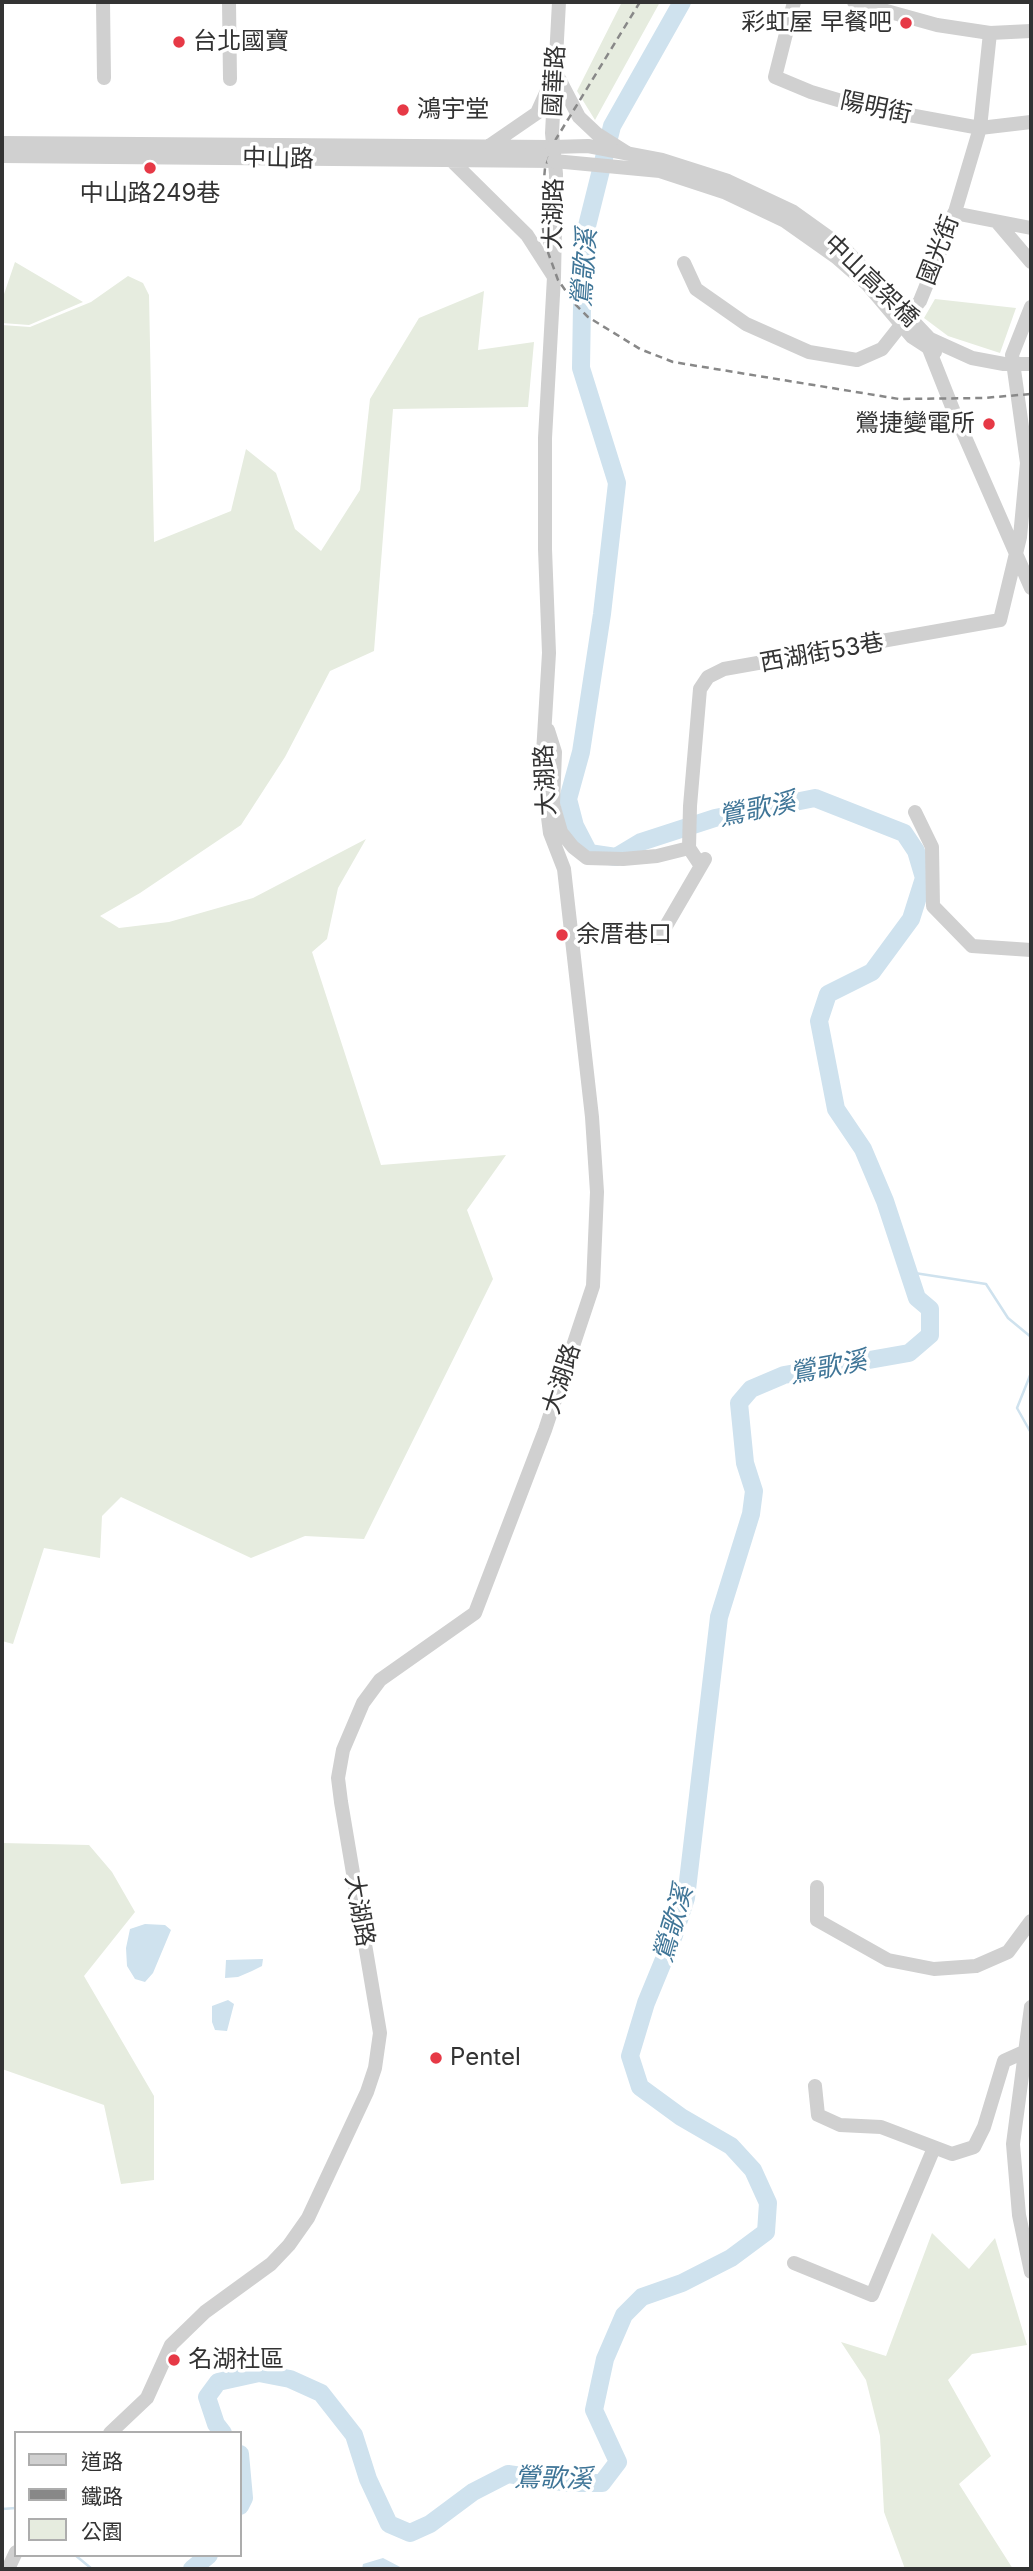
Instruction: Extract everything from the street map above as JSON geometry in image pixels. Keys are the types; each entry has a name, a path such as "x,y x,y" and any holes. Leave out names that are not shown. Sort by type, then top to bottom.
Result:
{"street":[{"path":"103,2 104,78"},
{"path":"229,2 230,79"},
{"name":"國華路","path":"553,154 559,2"},
{"name":"陽明街","path":"794,2 775,77 811,92 855,105 980,128 1031,122"},
{"path":"853,2 905,9 990,33 1031,31"},
{"name":"國光街","path":"684,263 696,289 746,324 809,352 857,360 882,349 920,301 954,213 980,128 990,33"},
{"path":"556,72 579,117 597,134 630,155"},
{"path":"488,146 537,113 556,72"},
{"name":"中山路","path":"2,143 488,146 553,154"},
{"path":"443,146 449,160 527,235 554,277"},
{"name":"中山高架橋","path":"553,154 588,146 662,160 728,181 792,211 845,249 929,344 1031,588"},
{"name":"中山路","path":"2,156 449,160 553,154"},
{"name":"中山高架橋","path":"553,154 660,170 724,191 785,221 836,257 867,285 912,337 972,358 1004,364 1031,363"},
{"name":"大湖路","path":"112,2431 148,2398 171,2345 205,2312 271,2264 289,2245 308,2218 367,2092 375,2068 380,2033 341,1802 338,1779 343,1750 363,1703 380,1680 475,1613 545,1430 593,1286 597,1192 593,1117 564,869 550,833 543,802 550,653 545,438 554,277 553,154"},
{"path":"954,213 1031,229"},
{"path":"997,222 1031,262"},
{"path":"1016,554 1027,463 1013,355 1031,307"},
{"name":"中山高架橋","path":"929,344 970,366 1031,373"},
{"name":"西湖街53巷","path":"689,847 700,690 708,677 724,669 1000,620 1016,554"},
{"path":"545,719 555,752 553,804 561,832 573,847 587,858 622,859 657,856 689,847 703,862 659,938"},
{"path":"915,812 932,847 933,906 972,946 1031,950"},
{"path":"817,1887 817,1920 888,1960 934,1969 976,1966 1008,1952 1031,1921"},
{"path":"1031,2007 1013,2144 1018,2215 1031,2272"},
{"path":"815,2086 818,2115 840,2125 881,2127 952,2154 974,2147 984,2127 1004,2061 1024,2052"},
{"path":"794,2263 872,2295 934,2148"}],"green space":[{"path":"622,2 660,2 595,120 577,91"},
{"path":"15,262 83,302 29,325 2,323 2,300"},
{"path":"128,276 143,283 149,295 154,542 231,511 246,449 276,473 295,529 321,551 360,490 370,399 419,318 484,291 478,350 534,342 528,407 393,409 374,651 330,671 285,757 241,825 140,893 100,916 119,928 169,922 253,898 366,839 338,888 327,939 312,952 381,1165 506,1155 467,1210 493,1279 364,1539 305,1536 251,1558 121,1497 102,1516 100,1558 44,1548 13,1644 2,1641 2,325 30,327 91,302"},
{"path":"935,299 1016,308 1000,353 948,336 924,318"},
{"path":"2,1843 89,1845 112,1872 135,1912 84,1976 154,2096 154,2180 121,2184 104,2105 2,2069"},
{"path":"932,2233 969,2269 995,2238 1027,2345 972,2354 948,2380 991,2456 959,2484 1013,2569 905,2569 884,2512 880,2436 866,2380 841,2342 886,2356"}],"water":[{"path":"145,1924 165,1925 171,1930 153,1973 145,1982 135,1979 127,1966 126,1948 130,1929"},
{"path":"263,1959 262,1966 252,1971 238,1977 225,1978 226,1960"},
{"path":"228,2000 234,2004 227,2031 215,2030 212,2006"},
{"path":"383,2558 404,2569 362,2569 363,2564"}],"waterway":[{"name":"鶯歌溪","path":"221,2431 216,2424 207,2397 218,2382 259,2373 290,2379 321,2393 354,2435 368,2479 389,2524 410,2533 430,2524 473,2492 508,2474 569,2483 602,2483 618,2462 594,2410 605,2359 624,2315 642,2297 682,2283 731,2258 766,2232 768,2203 753,2170 731,2146 681,2117 640,2087 630,2056 646,2003 686,1898 719,1617 751,1514 754,1491 745,1463 739,1403 751,1389 784,1375 909,1353 930,1335 930,1309 917,1298 885,1201 863,1149 836,1109 819,1021 828,994 872,972 911,919 924,878 916,851 904,833 815,798 715,818 641,842 616,857 589,853 575,826 568,799 581,752 602,614 617,483 581,368 583,242 612,126 682,2"},
{"path":"908,1272 986,1284 1008,1318 1031,1337"},
{"path":"1031,1373 1017,1408 1031,1433"},
{"name":"鶯歌溪","path":"242,2476 242,2502"},
{"path":"2,2509 14,2508"},
{"path":"77,2557 92,2569"},
{"name":"鶯歌溪","path":"192,2569 207,2557"}],"railway":[{"path":"640,2 556,139 545,168 541,213 545,244 558,280 575,304 588,317 640,349 673,362 899,399 983,398 1031,394"}],"place":[{"name":"彩虹屋 早餐吧","path":"906,23"},
{"name":"台北國寶","path":"179,42"},
{"name":"鴻宇堂","path":"403,110"},
{"name":"中山路249巷","path":"150,168"},
{"name":"鶯捷變電所","path":"989,424"},
{"name":"余厝巷口","path":"562,935"},
{"name":"Pentel","path":"436,2058"},
{"name":"名湖社區","path":"174,2360"}]}
